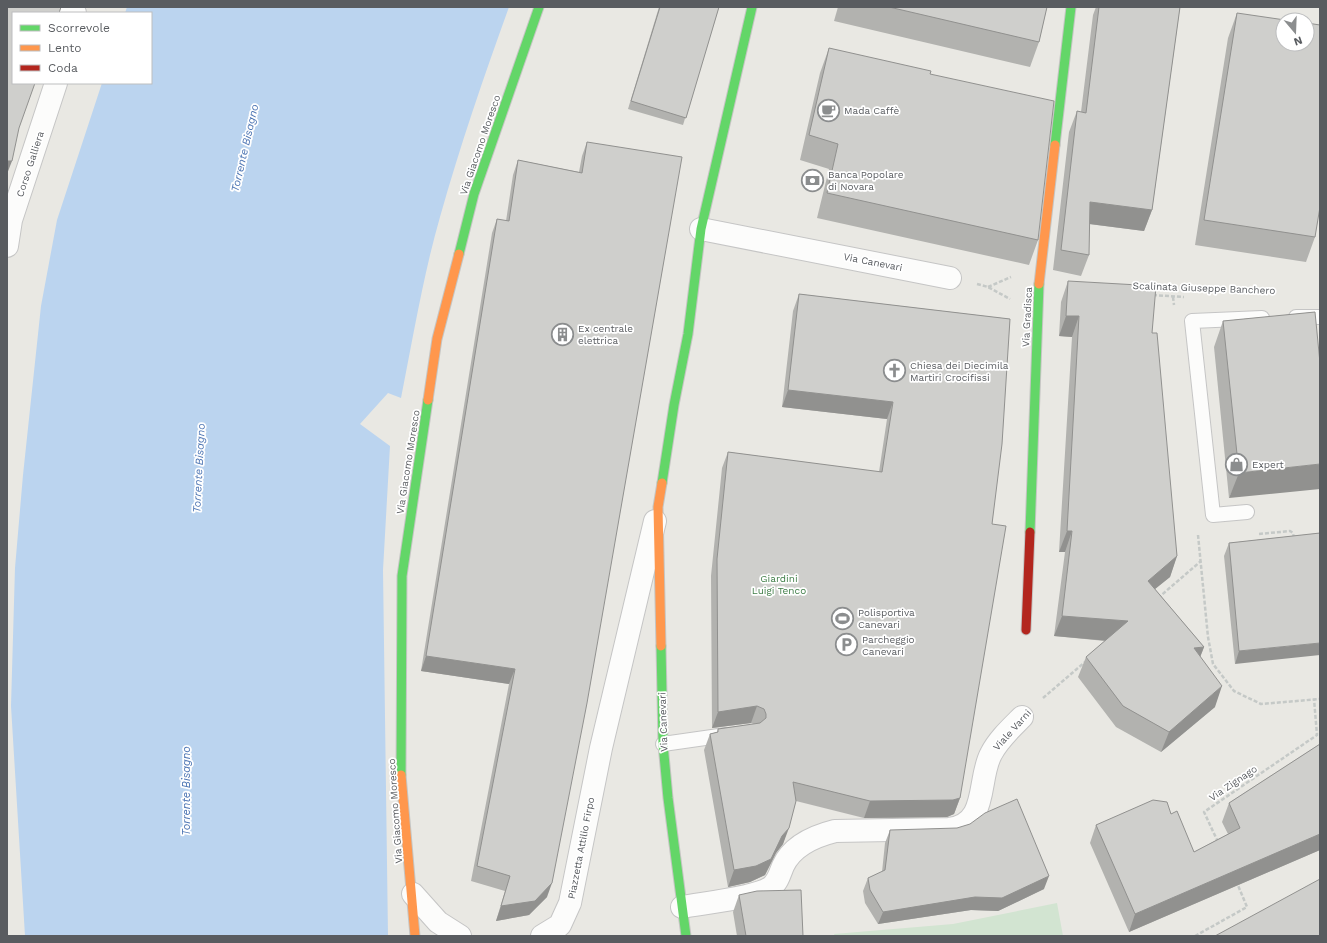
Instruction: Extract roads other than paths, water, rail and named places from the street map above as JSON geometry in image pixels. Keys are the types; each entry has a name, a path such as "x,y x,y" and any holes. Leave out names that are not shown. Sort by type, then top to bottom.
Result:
{"main road":[{"name":"Via Giacomo Moresco","path":"415,936 413,894 401,781 403,568 437,339 474,194 539,7"},
{"name":"Via Canevari","path":"686,936 668,798 663,744 658,507 674,405 688,334 701,229 752,7"},
{"name":"Via Gradisca","path":"1026,630 1039,287 1071,7"}],"street":[{"path":"56,7 72,12"},
{"name":"Corso Galliera","path":"7,246 9,220 56,84"},
{"name":"Via Canevari","path":"701,229 950,278"},
{"name":"Via Canevari","path":"601,748 658,507"},
{"name":"Viale Varni","path":"682,907 728,899 765,890 776,882 790,854 806,842 824,834 835,831 949,829 963,825 978,809 986,766 990,755 998,743 1022,716"},
{"name":"Piazzetta Attilio Firpo","path":"555,932 570,903 601,748"},
{"path":"413,894 438,922 460,936"}],"lane":[{"path":"1247,512 1213,515 1192,321 1320,317"},
{"path":"663,744 737,733"}],"water":[{"name":"Torrente Bisagno","path":"127,7 509,7 490,59 440,217 423,284 401,398 388,393 360,424 390,446 383,570 388,936 25,936 11,706 15,568 23,475 41,306 57,220 102,84 152,84 152,12 125,12"}],"place":[{"name":"Mada Caffè","path":"829,110"},
{"name":"Banca Popolare di Novara","path":"812,180"},
{"name":"Ex centrale elettrica","path":"562,334"},
{"name":"Chiesa dei Diecimila Martiri Crocifissi","path":"894,371"},
{"name":"Expert","path":"1237,464"},
{"name":"Polisportiva Canevari","path":"843,618"},
{"name":"Parcheggio Canevari","path":"847,645"}],"park label":[{"name":"Giardini Luigi Tenco","path":"779,584"}]}
